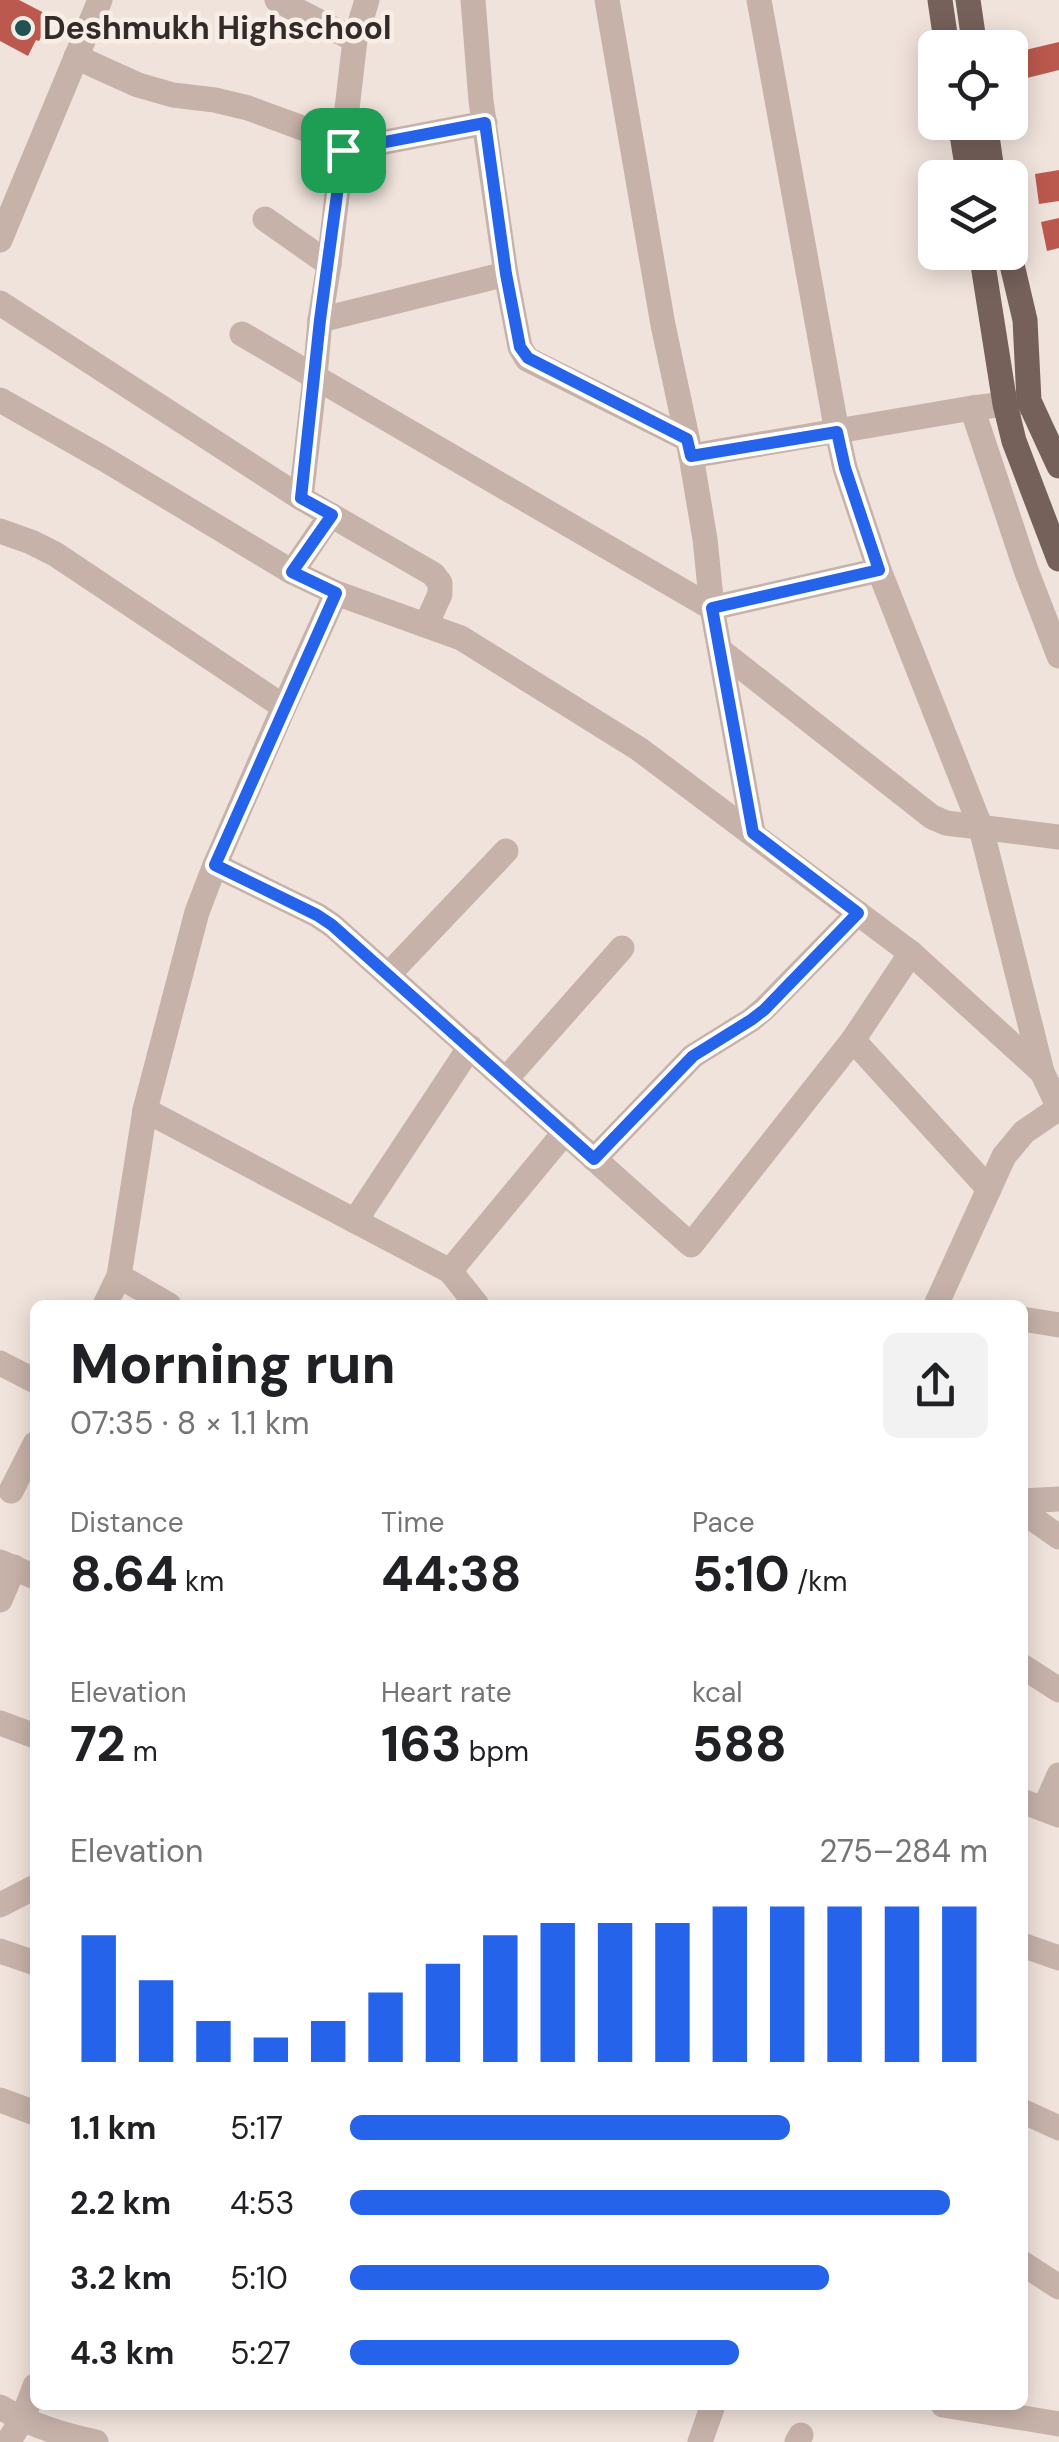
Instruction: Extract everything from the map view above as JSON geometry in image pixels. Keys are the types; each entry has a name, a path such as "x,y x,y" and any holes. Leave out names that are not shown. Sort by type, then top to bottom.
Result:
{"main road":[{"path":"940,0 945,30"},
{"path":"968,0 973,30"},
{"path":"985,270 1017,403 1059,466"},
{"path":"1013,270 1024,320 1014,440 1059,560"}],"street":[{"path":"277,0 355,40"},
{"path":"301,498 355,40 367,0"},
{"path":"473,0 481,101 506,274 520,347 528,358 689,447 837,432 1017,403"},
{"path":"607,0 663,325 689,447 712,608 753,833"},
{"path":"759,0 845,468 879,570 981,828 1042,1072 1059,1108 1024,1132 1004,1156 938,1300"},
{"path":"0,240 76,57 92,3"},
{"path":"76,57 138,85 248,108 306,129 343,150 485,123"},
{"path":"265,218 329,264"},
{"path":"320,320 506,274"},
{"path":"0,303 301,498 433,574 440,583 440,594 426,625"},
{"path":"242,334 712,608 879,570"},
{"path":"0,400 292,572 336,593 461,638 640,749 911,953 1042,1072"},
{"path":"972,408 1059,656"},
{"path":"292,572 332,515"},
{"path":"0,532 55,554 284,707"},
{"path":"108,1300 120,1276 144,1110 198,912 215,865 336,593"},
{"path":"720,650 932,817 946,823 1059,837"},
{"path":"389,974 506,851"},
{"path":"215,865 317,915 389,974 690,1245 854,1040 911,953"},
{"path":"594,1159 693,1056 764,1010 858,913"},
{"path":"506,1079 622,948"},
{"path":"854,1040 989,1188"},
{"path":"355,1220 470,1046"},
{"path":"144,1110 450,1271 473,1300"},
{"path":"450,1271 565,1132"},
{"path":"120,1276 161,1300"},
{"path":"1028,1320 1059,1325"},
{"path":"0,1363 30,1378"},
{"path":"30,1451 5,1488 30,1499"},
{"path":"1028,1500 1059,1499"},
{"path":"1028,1515 1059,1537"},
{"path":"0,1600 16,1569"},
{"path":"1028,1670 1059,1690"},
{"path":"0,1724 30,1734"},
{"path":"1042,1808 1059,1775"},
{"path":"0,1906 30,1890"},
{"path":"1028,1947 1059,1958"},
{"path":"0,1951 30,1960"},
{"path":"0,2100 30,2111"},
{"path":"1028,2114 1059,2128"},
{"path":"1028,2267 1059,2287"},
{"path":"30,2393 10,2423 96,2442"},
{"path":"1028,2409 1051,2423"},
{"path":"700,2442 711,2410"},
{"path":"973,2410 1051,2423"}],"building":[{"name":"Deshmukh Highschool","path":"0,0 19,0 52,17 28,56 0,41"},
{"path":"1059,42 1059,70 1028,78 1028,49"},
{"path":"1059,170 1059,201 1039,204 1035,174"},
{"path":"1059,218 1059,248 1047,251 1041,222"}],"place":[{"name":"Deshmukh Highschool","path":"23,28"}],"route":[{"path":"485,123 506,274 520,347 528,358 687,439 691,456 837,432 879,570 712,608 753,833 858,913 764,1010 693,1056 594,1159 332,925 215,865 336,593 292,572 332,515 301,498 343,150 485,123"}]}
